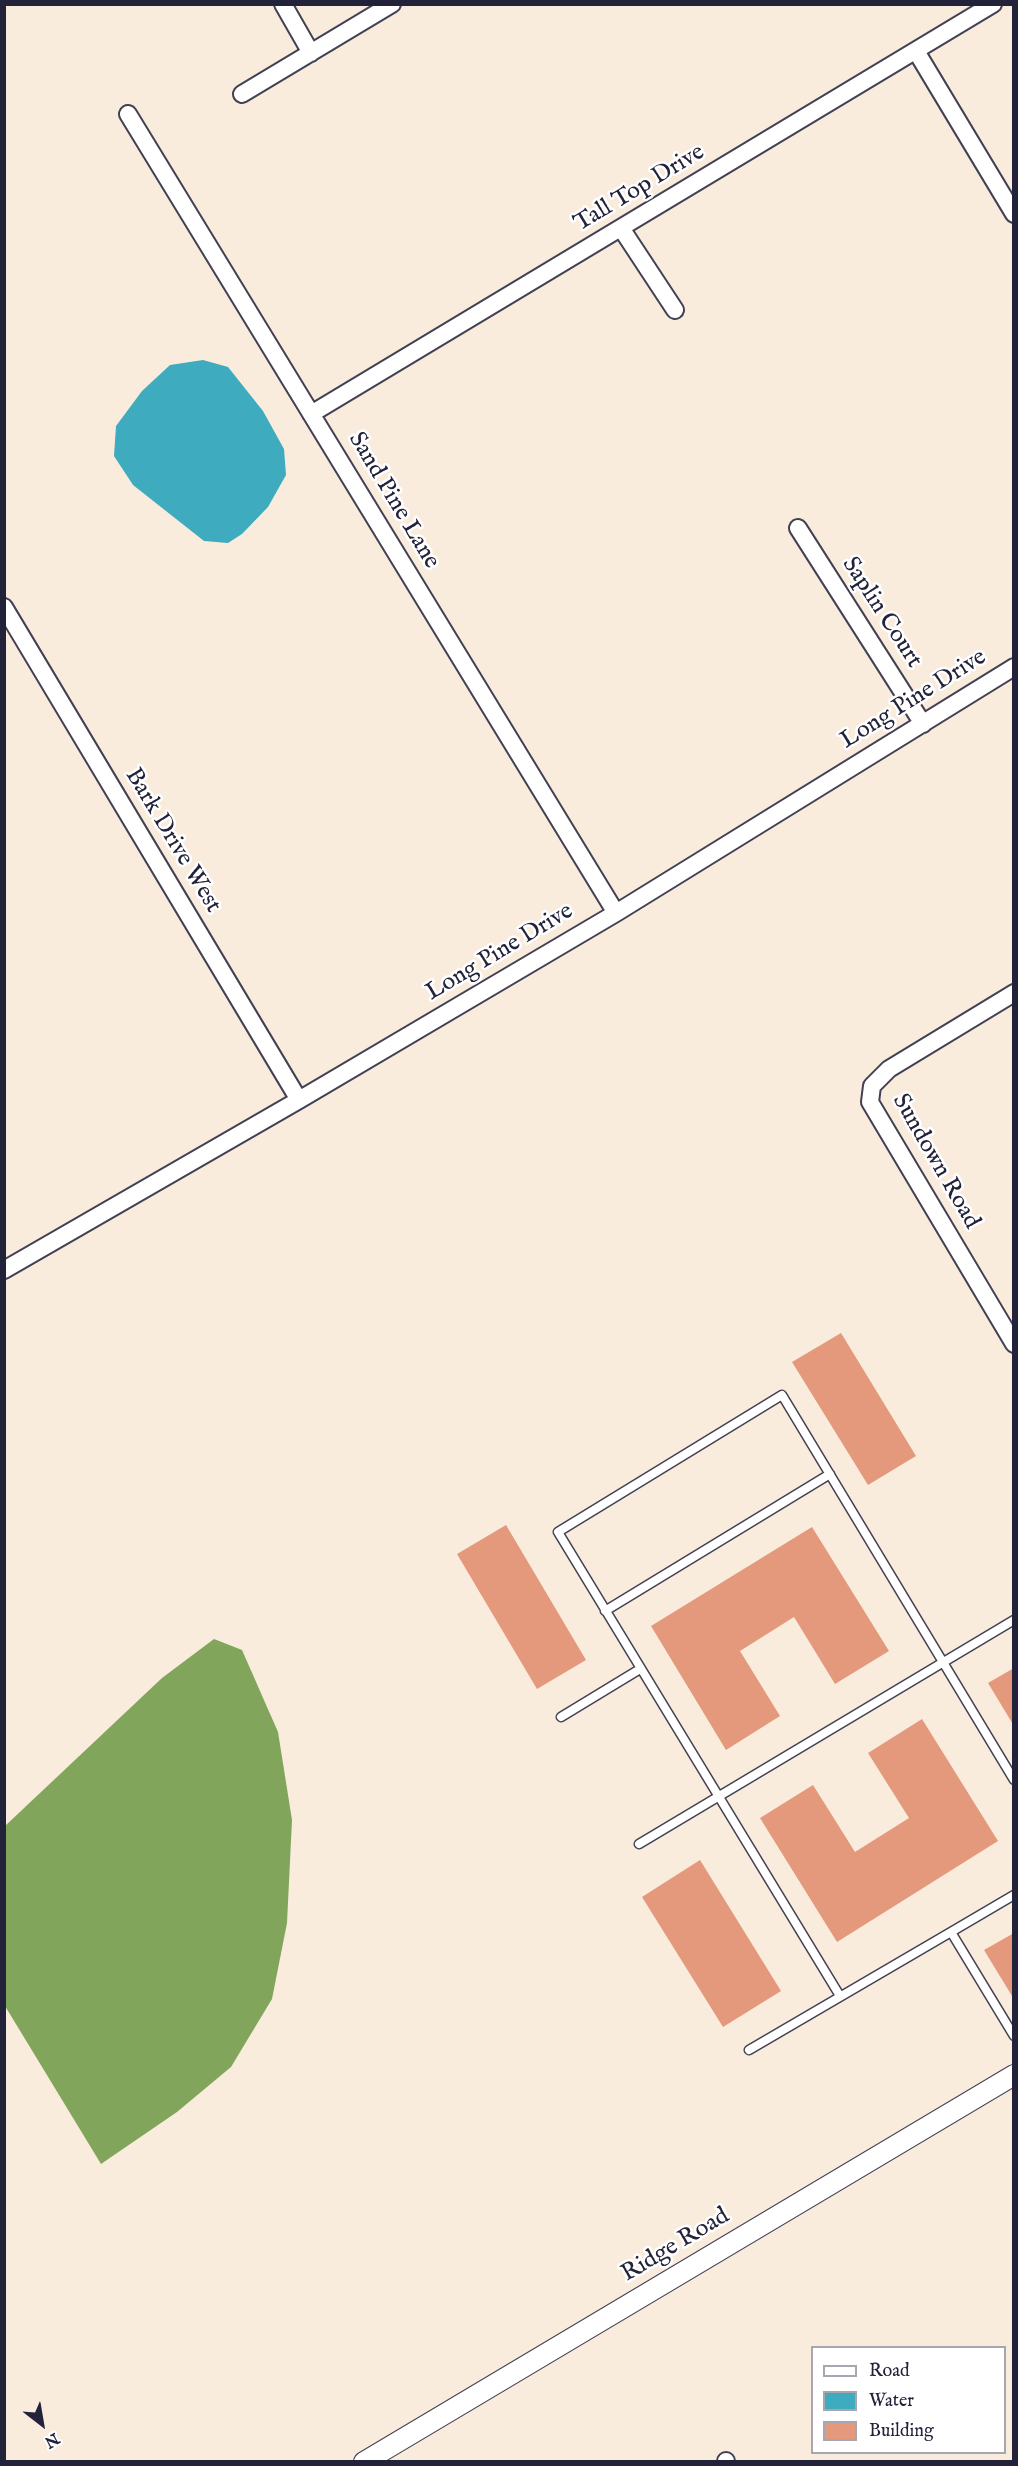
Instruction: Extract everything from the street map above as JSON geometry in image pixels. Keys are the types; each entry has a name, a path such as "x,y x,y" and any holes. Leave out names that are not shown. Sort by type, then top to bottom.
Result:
{"street":[{"path":"283,4 311,53"},
{"path":"242,94 392,4"},
{"name":"Tall Top Drive","path":"311,414 993,4"},
{"path":"916,51 1014,214"},
{"name":"Sand Pine Lane","path":"128,114 616,913"},
{"path":"621,228 675,310"},
{"name":"Saplin Court","path":"798,528 923,723"},
{"name":"Bark Drive West","path":"4,606 299,1100"},
{"name":"Long Pine Drive","path":"4,1270 616,913 1014,667"},
{"name":"Sundown Road","path":"1014,993 889,1069 872,1086 870,1102 1014,1344"},
{"name":"Ridge Road","path":"364,2462 1014,2075"}],"lane":[{"path":"840,1996 718,1799 558,1532 782,1395 1014,1779"},
{"path":"605,1611 830,1474"},
{"path":"639,1844 718,1799 1014,1620"},
{"path":"561,1717 640,1669"},
{"path":"749,2050 1014,1895"},
{"path":"951,1932 1014,2036"}],"green space":[{"path":"214,1639 242,1650 278,1732 292,1820 287,1923 272,1999 231,2067 177,2112 101,2164 5,2006 5,1826 162,1678"}],"water":[{"path":"203,360 228,367 263,411 284,449 286,475 268,507 242,534 228,543 204,541 133,485 114,456 116,426 142,391 170,365"}],"building":[{"path":"841,1333 916,1456 868,1485 792,1362"},
{"path":"506,1525 586,1660 537,1689 457,1554"},
{"path":"812,1527 889,1651 835,1684 794,1617 740,1651 780,1716 726,1750 651,1626"},
{"path":"1014,1668 1014,1726 988,1683"},
{"path":"922,1719 998,1841 837,1942 760,1818 813,1785 855,1852 909,1818 868,1753"},
{"path":"700,1860 781,1991 723,2027 642,1897"},
{"path":"1014,1933 1014,1995 1012,1996 984,1950"}]}
